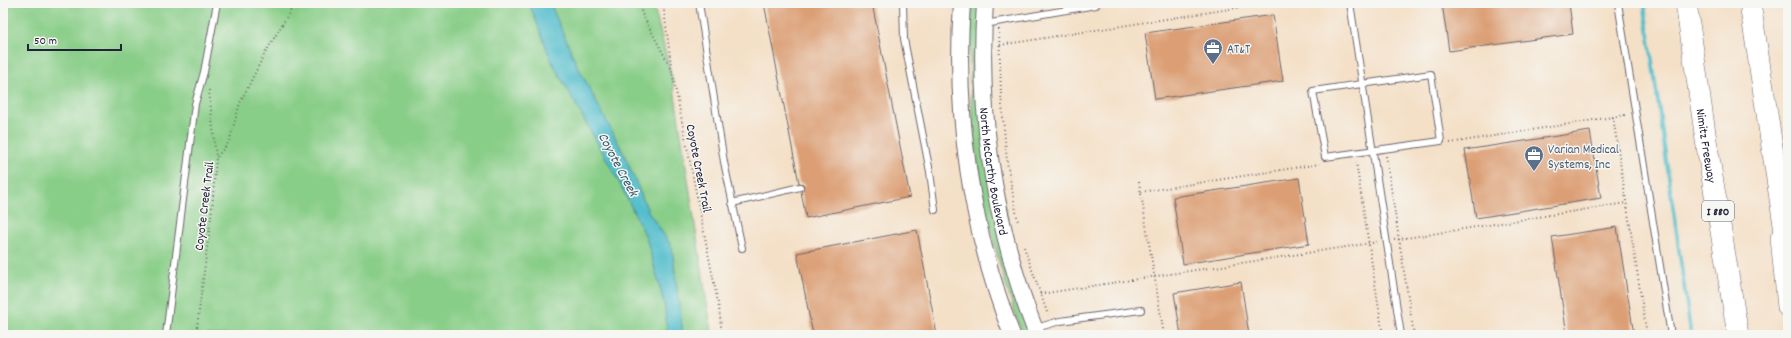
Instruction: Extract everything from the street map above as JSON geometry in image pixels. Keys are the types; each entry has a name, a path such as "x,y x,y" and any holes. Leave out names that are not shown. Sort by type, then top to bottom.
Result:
{"highway":[{"name":"Nimitz Freeway","path":"1686,3 1706,140 1738,333"},
{"path":"1750,3 1788,251"},
{"path":"1773,148 1788,307"}],"main road":[{"name":"North McCarthy Boulevard","path":"962,3 960,72 962,119 968,169 976,217 988,264 1002,310 1012,335"},
{"name":"North McCarthy Boulevard","path":"985,3 991,23 983,72 985,117 992,173 999,213 1010,257 1024,302 1036,332"}],"lane":[{"path":"166,335 195,104 204,72 217,3"},
{"path":"699,3 724,162 742,248"},
{"path":"903,3 904,39 930,172 935,210"},
{"path":"1350,3 1401,335"},
{"path":"1618,3 1671,335"},
{"path":"991,23 1096,5"},
{"path":"1431,74 1441,141 1373,149 1325,157 1313,91 1431,74"},
{"path":"732,203 800,187"},
{"path":"1036,332 1051,323 1108,313 1140,310"}],"path":[{"name":"Coyote Creek Trail","path":"196,335 212,209 216,158 229,142 240,103 264,55 295,3"},
{"path":"639,3 642,14 672,71"},
{"name":"Coyote Creek Trail","path":"663,3 672,71 719,308 722,335"},
{"path":"1000,45 1268,3"},
{"path":"991,23 1000,45 1001,95 1007,162 1019,228"},
{"path":"204,72 209,88 216,158"},
{"path":"1613,117 1647,335"},
{"path":"1386,153 1414,335"},
{"path":"1356,158 1383,335"},
{"path":"1139,182 1164,335"},
{"path":"1040,294 1626,203"},
{"path":"1023,243 1051,323"}],"green space":[{"path":"3,3 653,3 673,82 712,335 3,335"},
{"path":"972,3 981,3 979,86 1033,335 1023,335 1009,295 987,213 979,172 971,88 970,46"}],"water":[{"name":"Coyote Creek","path":"529,3 550,3 577,65 624,154 648,211 672,247 683,335 668,335 664,303 646,237 620,184 552,62"}],"building":[{"path":"764,3 872,3 910,197 806,218 801,191 804,186 803,184 799,183"},
{"path":"1442,3 1569,3 1573,34 1449,51"},
{"path":"1273,15 1283,81 1155,99 1145,33"},
{"path":"1590,131 1601,198 1476,218 1465,150"},
{"path":"1299,178 1309,244 1183,264 1173,197"},
{"path":"1617,227 1634,335 1567,335 1552,237"},
{"path":"917,230 937,335 813,335 797,253"},
{"path":"1241,282 1249,335 1181,335 1174,293"}],"waterway":[{"path":"1644,3 1691,335"}],"place":[{"name":"AT&T","path":"1213,65"},
{"name":"Varian Medical Systems, Inc","path":"1534,172"}]}
